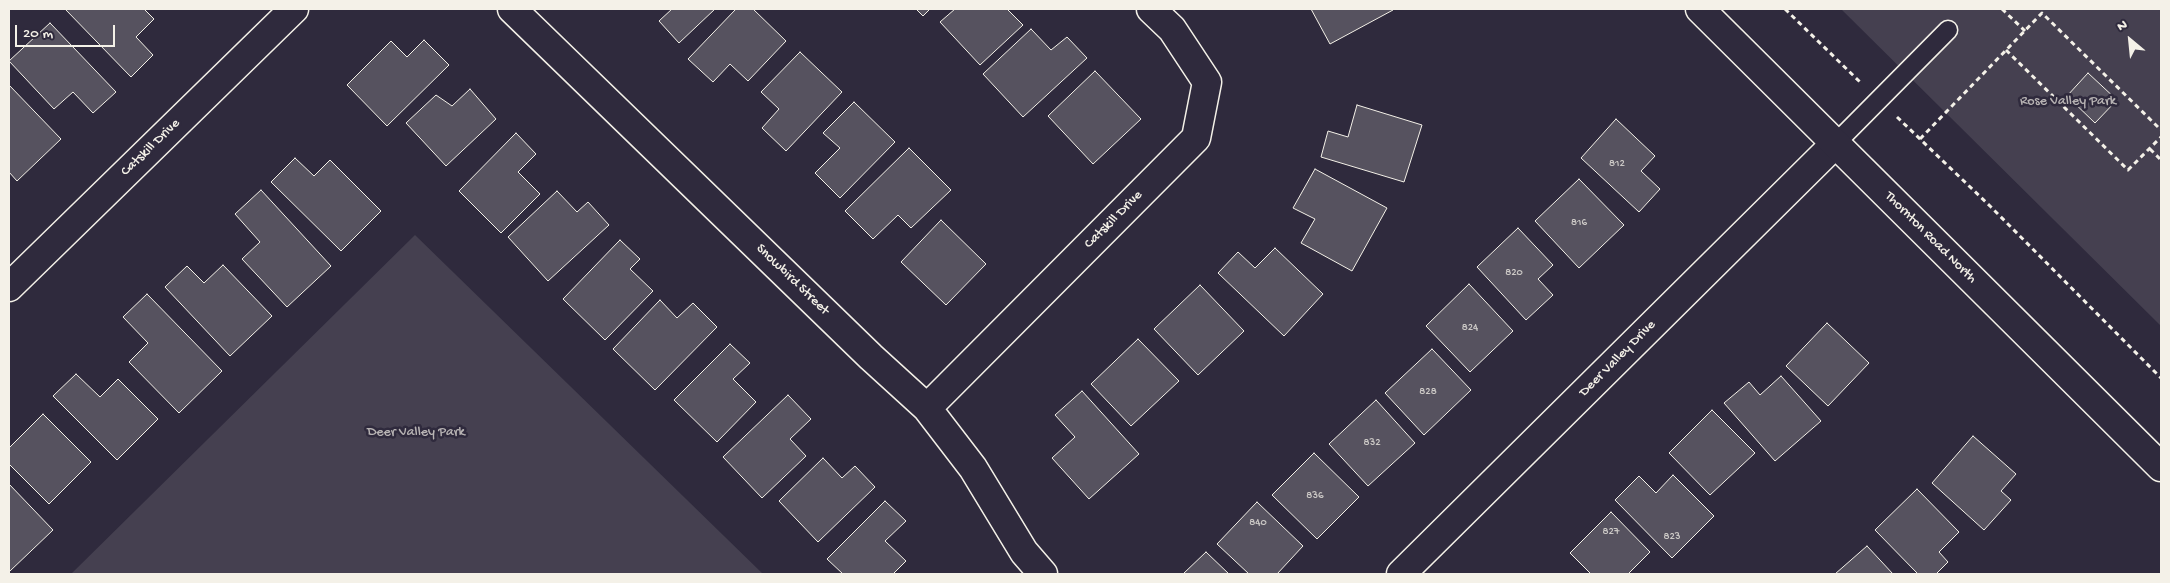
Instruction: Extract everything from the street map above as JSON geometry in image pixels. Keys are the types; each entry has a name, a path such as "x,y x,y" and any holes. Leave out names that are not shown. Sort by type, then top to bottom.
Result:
{"street":[{"name":"Catskill Drive","path":"9,287 294,9"},
{"name":"Snowbird Street","path":"512,9 871,357 927,408 973,468 1024,552 1042,574"},
{"name":"Catskill Drive","path":"927,408 1196,138 1207,82 1172,29 1151,9"},
{"name":"Thornton Road North","path":"1700,9 2161,467"},
{"name":"Deer Valley Drive","path":"1401,574 1835,144"}],"lane":[{"path":"1835,144 1948,30"}],"path":[{"path":"1785,9 1863,85"},
{"path":"2002,9 2025,31"},
{"path":"1920,139 2042,13 2161,130"},
{"path":"2006,50 2128,170 2161,137"},
{"path":"1895,116 1991,207 2161,378"},
{"path":"2150,149 2161,160"}],"green space":[{"name":"Rose Valley Park","path":"1841,9 2161,9 2161,326"},
{"name":"Deer Valley Park","path":"415,235 763,574 71,574"}],"building":[{"path":"65,9 144,9 154,19 136,37 153,55 131,77"},
{"path":"672,9 715,9 679,43 659,21"},
{"path":"736,9 753,9 786,41 748,81 730,64 713,82 688,59"},
{"path":"916,9 930,9 923,16"},
{"path":"955,9 1007,9 1023,25 980,65 940,22"},
{"path":"1311,9 1392,9 1393,10 1330,44"},
{"path":"50,23 116,92 93,113 73,92 54,109 9,61"},
{"path":"1031,29 1051,50 1067,37 1087,58 1023,117 983,74"},
{"path":"424,40 449,65 387,126 347,85 391,41 407,57"},
{"path":"800,52 842,92 786,151 762,128 779,109 761,92"},
{"path":"1095,71 1141,119 1093,164 1048,116"},
{"path":"2088,73 2117,100 2095,123 2067,96"},
{"path":"9,85 61,139 17,181 9,172"},
{"path":"470,89 496,119 446,166 406,123 436,95 452,106"},
{"path":"854,102 895,142 840,198 815,173 840,148 823,133"},
{"path":"1357,105 1422,125 1404,182 1321,157 1328,131 1348,137"},
{"path":"1616,119 1655,156 1641,171 1660,189 1639,212 1581,158"},
{"path":"516,133 536,154 518,172 540,194 501,233 459,191"},
{"path":"909,148 951,190 911,228 898,215 873,239 845,211"},
{"path":"295,158 314,176 330,160 381,211 341,251 271,182"},
{"path":"1315,169 1387,208 1352,271 1301,243 1315,219 1293,208"},
{"path":"1579,179 1624,225 1579,268 1535,221"},
{"path":"261,190 331,266 287,307 242,259 260,242 235,214"},
{"path":"557,191 577,212 588,202 609,225 548,281 508,237"},
{"path":"941,220 986,264 946,305 901,262"},
{"path":"1518,228 1553,265 1538,279 1553,295 1526,320 1477,267"},
{"path":"620,240 640,259 630,269 653,291 605,340 563,299"},
{"path":"1275,248 1323,294 1284,336 1218,273 1238,252 1255,268"},
{"path":"223,265 272,316 230,356 165,287 187,266 204,283"},
{"path":"1469,284 1513,331 1470,372 1426,326"},
{"path":"1200,285 1244,331 1198,375 1154,329"},
{"path":"147,294 222,371 179,413 129,362 148,343 123,317"},
{"path":"660,300 677,318 693,303 717,327 655,390 613,349"},
{"path":"1827,323 1869,363 1828,406 1786,366"},
{"path":"1138,339 1179,381 1131,426 1091,384"},
{"path":"730,344 750,363 733,379 756,402 717,442 674,400"},
{"path":"1432,349 1471,390 1424,435 1385,393"},
{"path":"76,374 100,397 118,379 158,419 117,460 53,396"},
{"path":"1781,376 1821,421 1775,461 1724,403 1749,382 1760,395"},
{"path":"1082,391 1139,454 1089,499 1052,458 1075,437 1055,415"},
{"path":"788,395 811,419 790,439 806,456 762,498 723,457"},
{"path":"1376,400 1415,443 1368,486 1329,444"},
{"path":"1712,410 1755,453 1710,495 1669,453"},
{"path":"43,414 91,462 49,504 9,464 9,448"},
{"path":"1973,436 2016,474 2001,491 2011,500 1984,530 1932,483"},
{"path":"1314,453 1359,497 1317,539 1272,495"},
{"path":"823,458 842,478 855,466 875,487 818,542 779,501"},
{"path":"1673,475 1714,516 1672,558 1615,500 1639,476 1656,493"},
{"path":"9,484 53,530 10,571 9,570"},
{"path":"1917,489 1959,532 1939,552 1948,562 1936,574 1918,574 1875,530"},
{"path":"885,501 906,521 885,541 906,561 893,574 843,574 827,559"},
{"path":"1257,502 1303,546 1277,574 1249,574 1217,544"},
{"path":"1611,512 1650,552 1628,574 1591,574 1570,553"},
{"path":"1867,546 1893,574 1835,574"},
{"path":"1206,552 1229,574 1183,574"}]}
